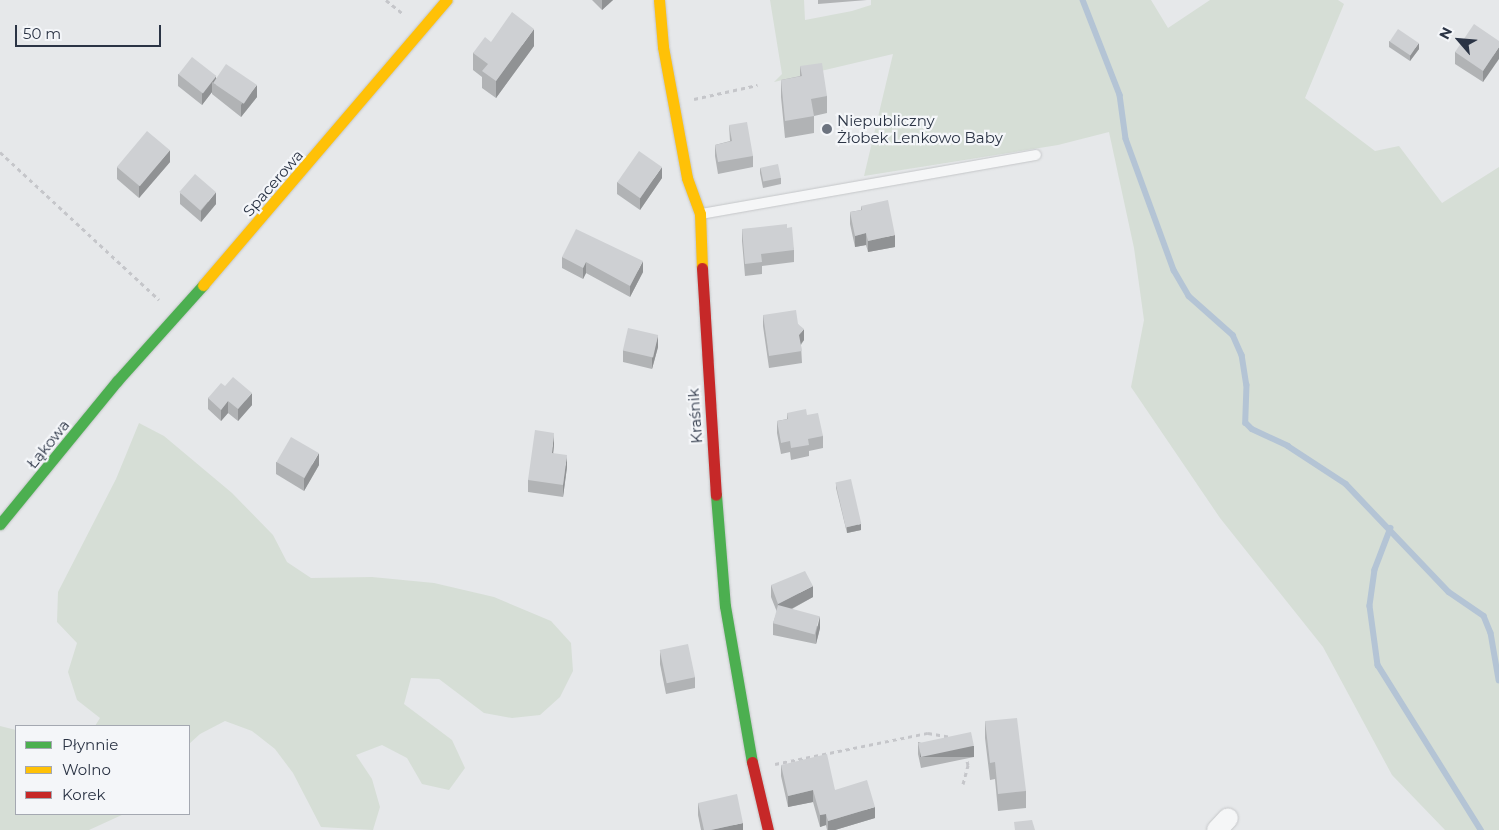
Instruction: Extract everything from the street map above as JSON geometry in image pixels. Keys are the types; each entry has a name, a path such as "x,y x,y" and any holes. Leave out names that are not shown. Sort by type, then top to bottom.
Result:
{"street":[{"name":"Spacerowa","path":"117,381 176,316 446,0"},
{"name":"Kraśnik","path":"659,0 663,47 687,178 700,214 706,360 720,558 752,768 768,830"},
{"name":"Łąkowa","path":"0,524 117,381"}],"lane":[{"path":"700,214 1036,155"}],"path":[{"path":"674,104 757,85"},
{"path":"0,152 176,316"},
{"path":"752,768 928,734 953,739"},
{"path":"963,784 968,765 964,747"}],"shaded area":[{"path":"770,0 804,0 805,20 852,11 871,5 871,0 1151,0 1168,28 1210,0 1338,0 1344,4 1305,98 1375,151 1399,146 1442,203 1499,167 1499,830 1445,830 1392,775 1323,647 1220,518 1131,387 1144,320 1134,248 1109,132 1058,145 864,176 893,54 774,82 782,74"},
{"path":"139,423 164,436 232,493 273,535 287,562 311,578 372,577 434,583 494,597 551,621 571,643 573,671 560,697 540,715 512,718 484,713 439,679 411,678 404,704 452,740 465,768 449,790 422,784 407,758 382,745 356,755 372,779 380,807 373,830 321,827 293,773 275,749 252,731 225,721 200,734 190,743 190,725 96,725 100,718 77,700 68,672 77,643 57,622 58,592 116,479"},
{"path":"0,726 15,730 15,815 122,815 89,830 0,830"}],"building":[{"path":"512,12 534,29 496,81 482,71 488,64 473,53 485,37 491,42"},
{"path":"1474,24 1499,41 1499,47 1483,71 1455,52"},
{"path":"1398,29 1419,43 1410,55 1390,41"},
{"path":"192,57 216,76 203,93 178,74"},
{"path":"822,63 827,96 811,99 814,116 785,121 781,80 802,76 800,66"},
{"path":"226,64 257,85 244,104 213,83"},
{"path":"747,122 753,156 718,162 715,145 732,141 729,125"},
{"path":"147,131 170,150 140,186 117,167"},
{"path":"639,151 662,167 640,198 617,182"},
{"path":"778,164 781,178 763,181 760,168"},
{"path":"195,174 216,192 200,210 179,192"},
{"path":"888,200 895,235 868,241 866,233 855,236 850,212 862,210 861,206"},
{"path":"787,224 787,228 792,227 794,250 761,254 762,262 745,264 742,229"},
{"path":"576,229 643,261 630,286 586,262 583,268 562,257"},
{"path":"796,310 798,324 804,329 799,335 802,351 769,356 763,315"},
{"path":"628,328 658,335 653,357 623,350"},
{"path":"233,377 252,393 238,409 228,401 221,410 208,398 221,383 225,386"},
{"path":"806,409 807,415 818,413 823,436 808,439 809,445 791,448 790,441 781,443 777,421 788,419 787,413"},
{"path":"535,430 554,433 552,453 567,455 563,485 528,480"},
{"path":"291,437 319,453 304,478 276,462"},
{"path":"851,479 861,524 846,527 835,483"},
{"path":"805,571 813,586 778,604 771,585"},
{"path":"778,605 820,616 815,634 773,623"},
{"path":"688,644 695,677 667,683 660,650"},
{"path":"1017,718 1026,791 998,794 995,762 990,763 985,721"},
{"path":"971,732 974,746 921,757 918,743"},
{"path":"827,754 835,790 867,780 875,807 828,821 826,814 820,815 813,790 788,796 781,765"},
{"path":"737,794 743,823 704,830 698,803"},
{"path":"1032,820 1035,830 1015,830 1014,822"}],"waterway":[{"path":"1083,0 1120,95 1126,139 1174,270 1189,296 1233,335 1242,355 1247,385 1246,423 1252,429 1288,446 1346,484 1449,592 1484,616 1491,633 1499,680"},
{"path":"1391,528 1375,570 1370,606 1378,665 1481,830"}],"traffic: fast":[{"path":"0,524 117,381 203,285"},
{"path":"716,495 725,606 752,762"}],"traffic: slow":[{"path":"203,285 446,0"},
{"path":"659,0 663,47 687,178 700,214 702,268"}],"traffic: jam":[{"path":"702,268 716,495"},
{"path":"752,762 768,830"}],"place":[{"name":"Niepubliczny Żłobek Lenkowo Baby","path":"827,129"}]}
